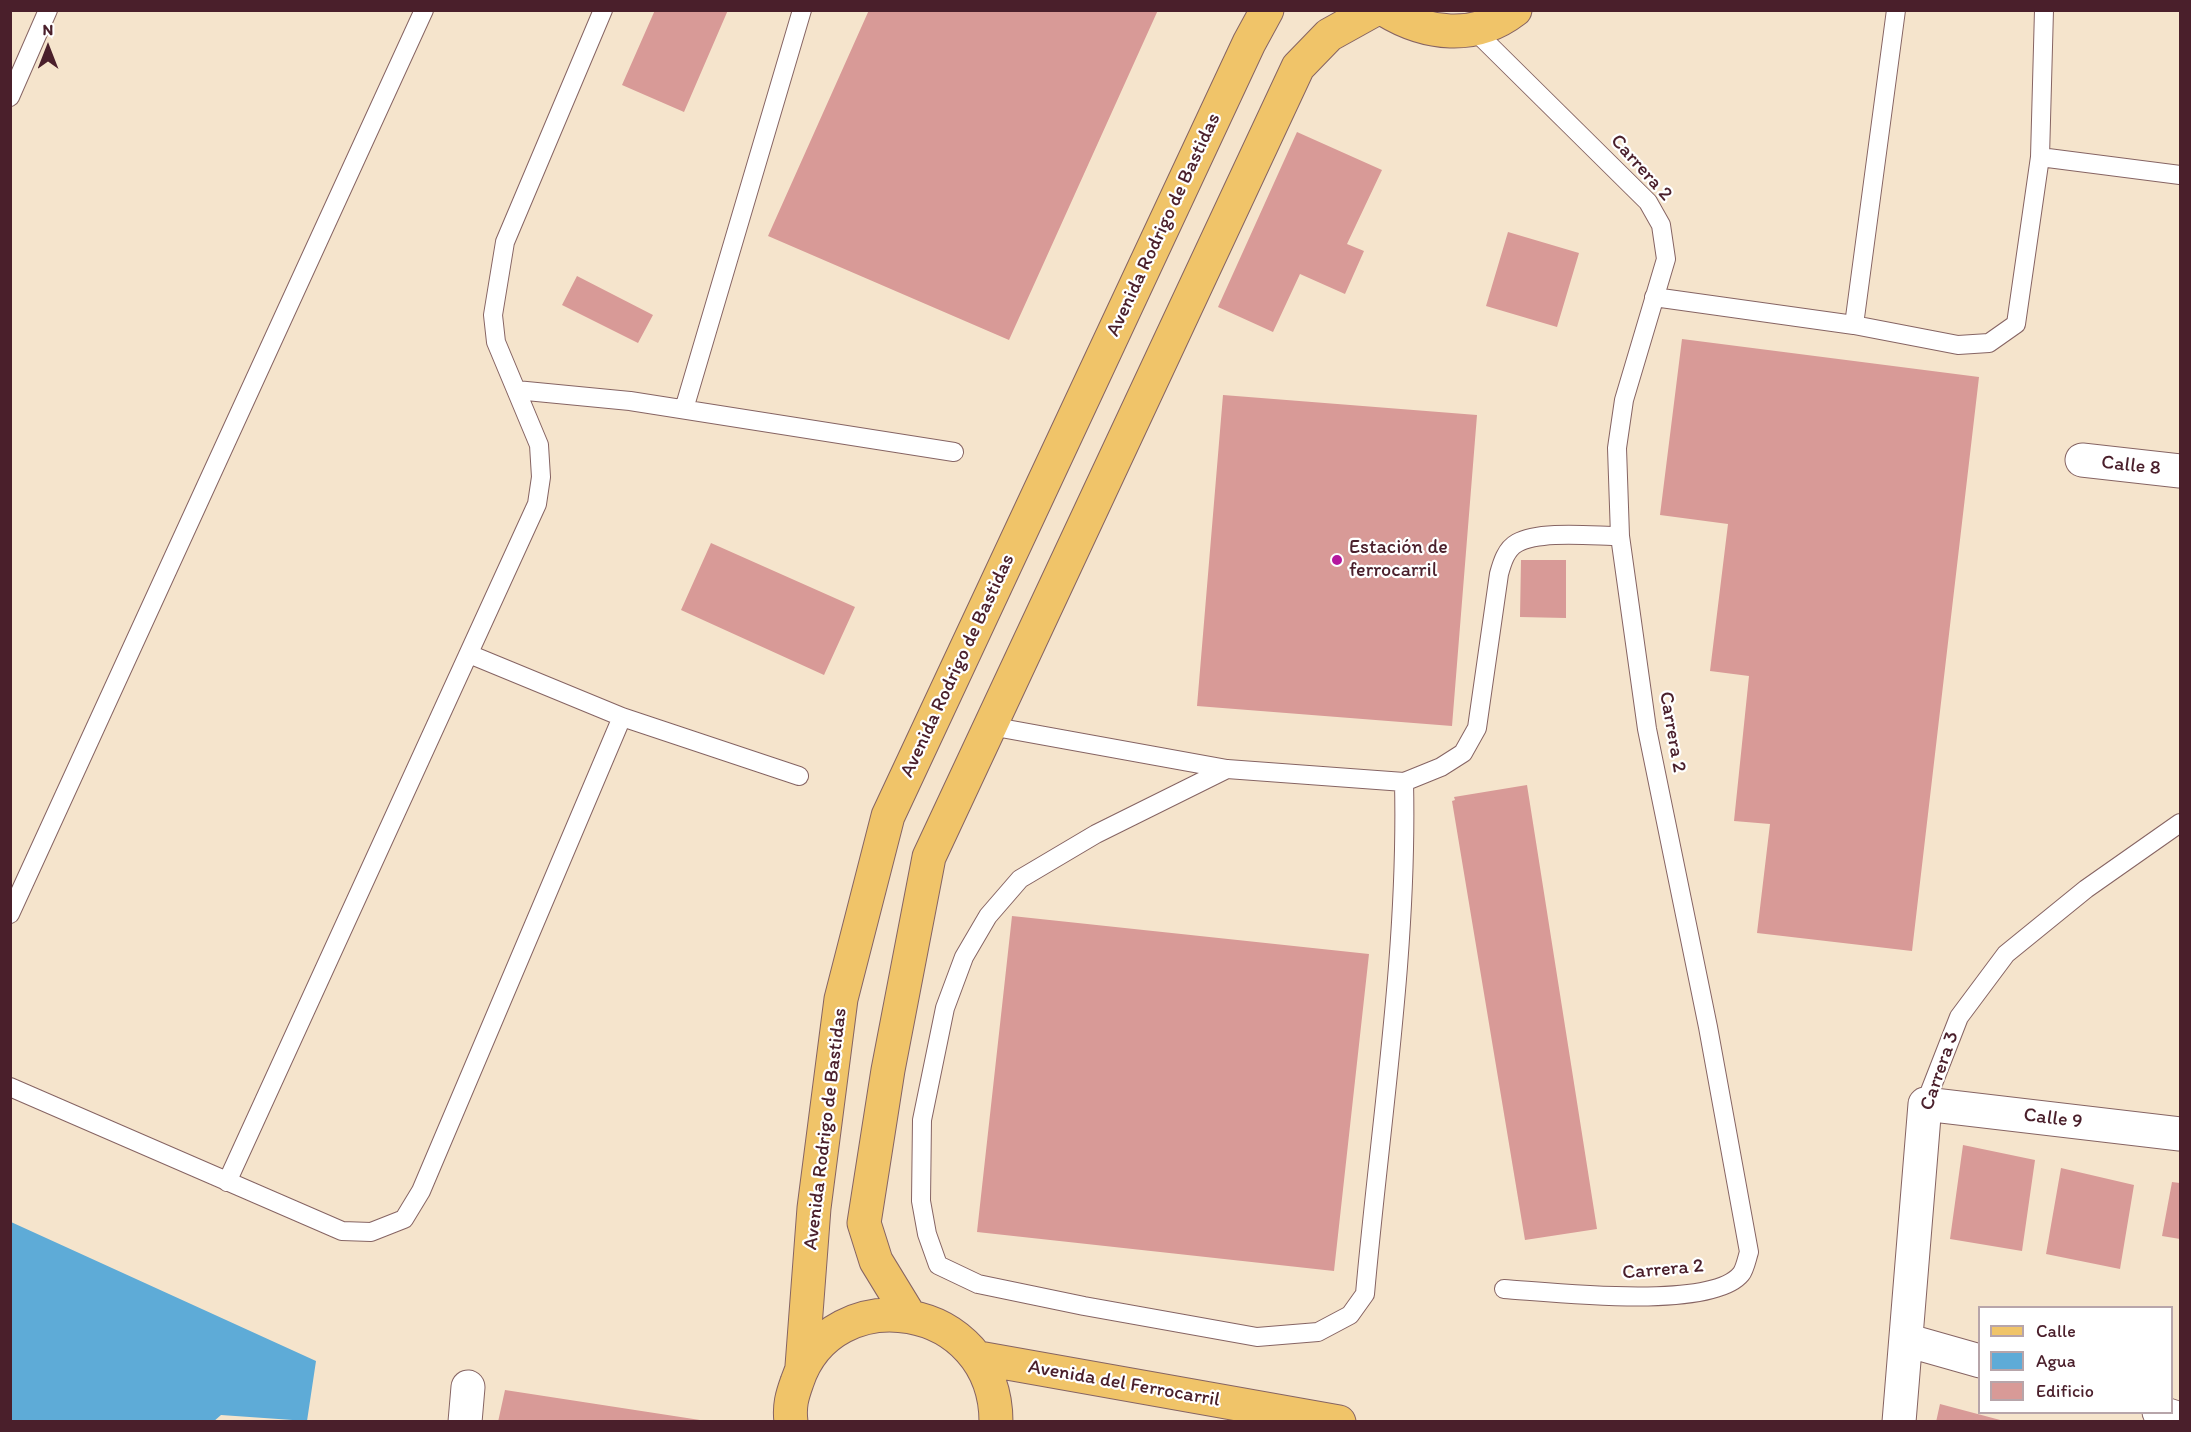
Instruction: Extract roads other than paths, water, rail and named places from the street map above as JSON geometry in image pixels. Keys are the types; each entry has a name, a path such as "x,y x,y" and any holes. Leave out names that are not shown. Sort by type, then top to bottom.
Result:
{"main road":[{"name":"Avenida Rodrigo de Bastidas","path":"802,1366 814,1208 841,999 888,816 1244,54 1267,10"},
{"path":"909,1315 876,1262 864,1223 888,1070 929,857 1298,67 1329,35 1374,10"},
{"path":"1385,10 1408,24 1441,32 1474,30 1505,18 1515,10"},
{"path":"791,1422 789,1406 802,1366 830,1335 867,1317 909,1315 949,1329 979,1358 996,1397 996,1422"},
{"name":"Avenida del Ferrocarril","path":"979,1358 1339,1422"}],"street":[{"name":"Calle 8","path":"2082,460 2181,471"},
{"name":"Calle 9","path":"1925,1104 2181,1134"},
{"name":"Carrera 3","path":"1899,1422 1925,1104"},
{"path":"1906,1340 1978,1360"},
{"path":"465,1422 468,1388"},
{"path":"2163,1414 2181,1419"}],"lane":[{"path":"10,97 48,10"},
{"path":"10,914 424,10"},
{"path":"226,1182 537,504 541,477 539,445 496,342 493,315 505,242 603,10"},
{"path":"684,409 802,10"},
{"path":"1854,325 1896,10"},
{"path":"1654,297 1854,325 1959,345 1989,343 2016,324 2040,157 2044,10"},
{"name":"Carrera 2","path":"1474,30 1648,202 1661,225 1666,259 1624,400 1618,438 1617,489 1620,536 1647,729 1708,1026 1749,1252 1742,1274 1721,1287 1679,1295 1621,1297 1504,1289"},
{"path":"2040,157 2181,175"},
{"path":"516,390 630,401 954,452"},
{"path":"990,726 1227,768 1404,782 1441,767 1463,753 1477,728 1499,574 1503,559 1516,543 1534,537 1620,536"},
{"path":"469,654 622,717 799,776"},
{"path":"10,1087 342,1231 371,1232 404,1219 421,1191 622,717"},
{"path":"1227,768 1096,834 1020,879 988,916 964,957 945,1008 922,1120 921,1201 927,1234 938,1264 978,1284 1084,1306 1257,1337 1318,1332 1350,1315 1365,1294 1400,940 1405,833 1404,782"},
{"name":"Carrera 3","path":"1925,1104 1959,1017 2006,954 2086,889 2181,823"}],"water":[{"path":"11,1222 316,1361 307,1421 221,1415 213,1422 11,1421"}],"place":[{"name":"Estación de ferrocarril","path":"1337,560"}]}
